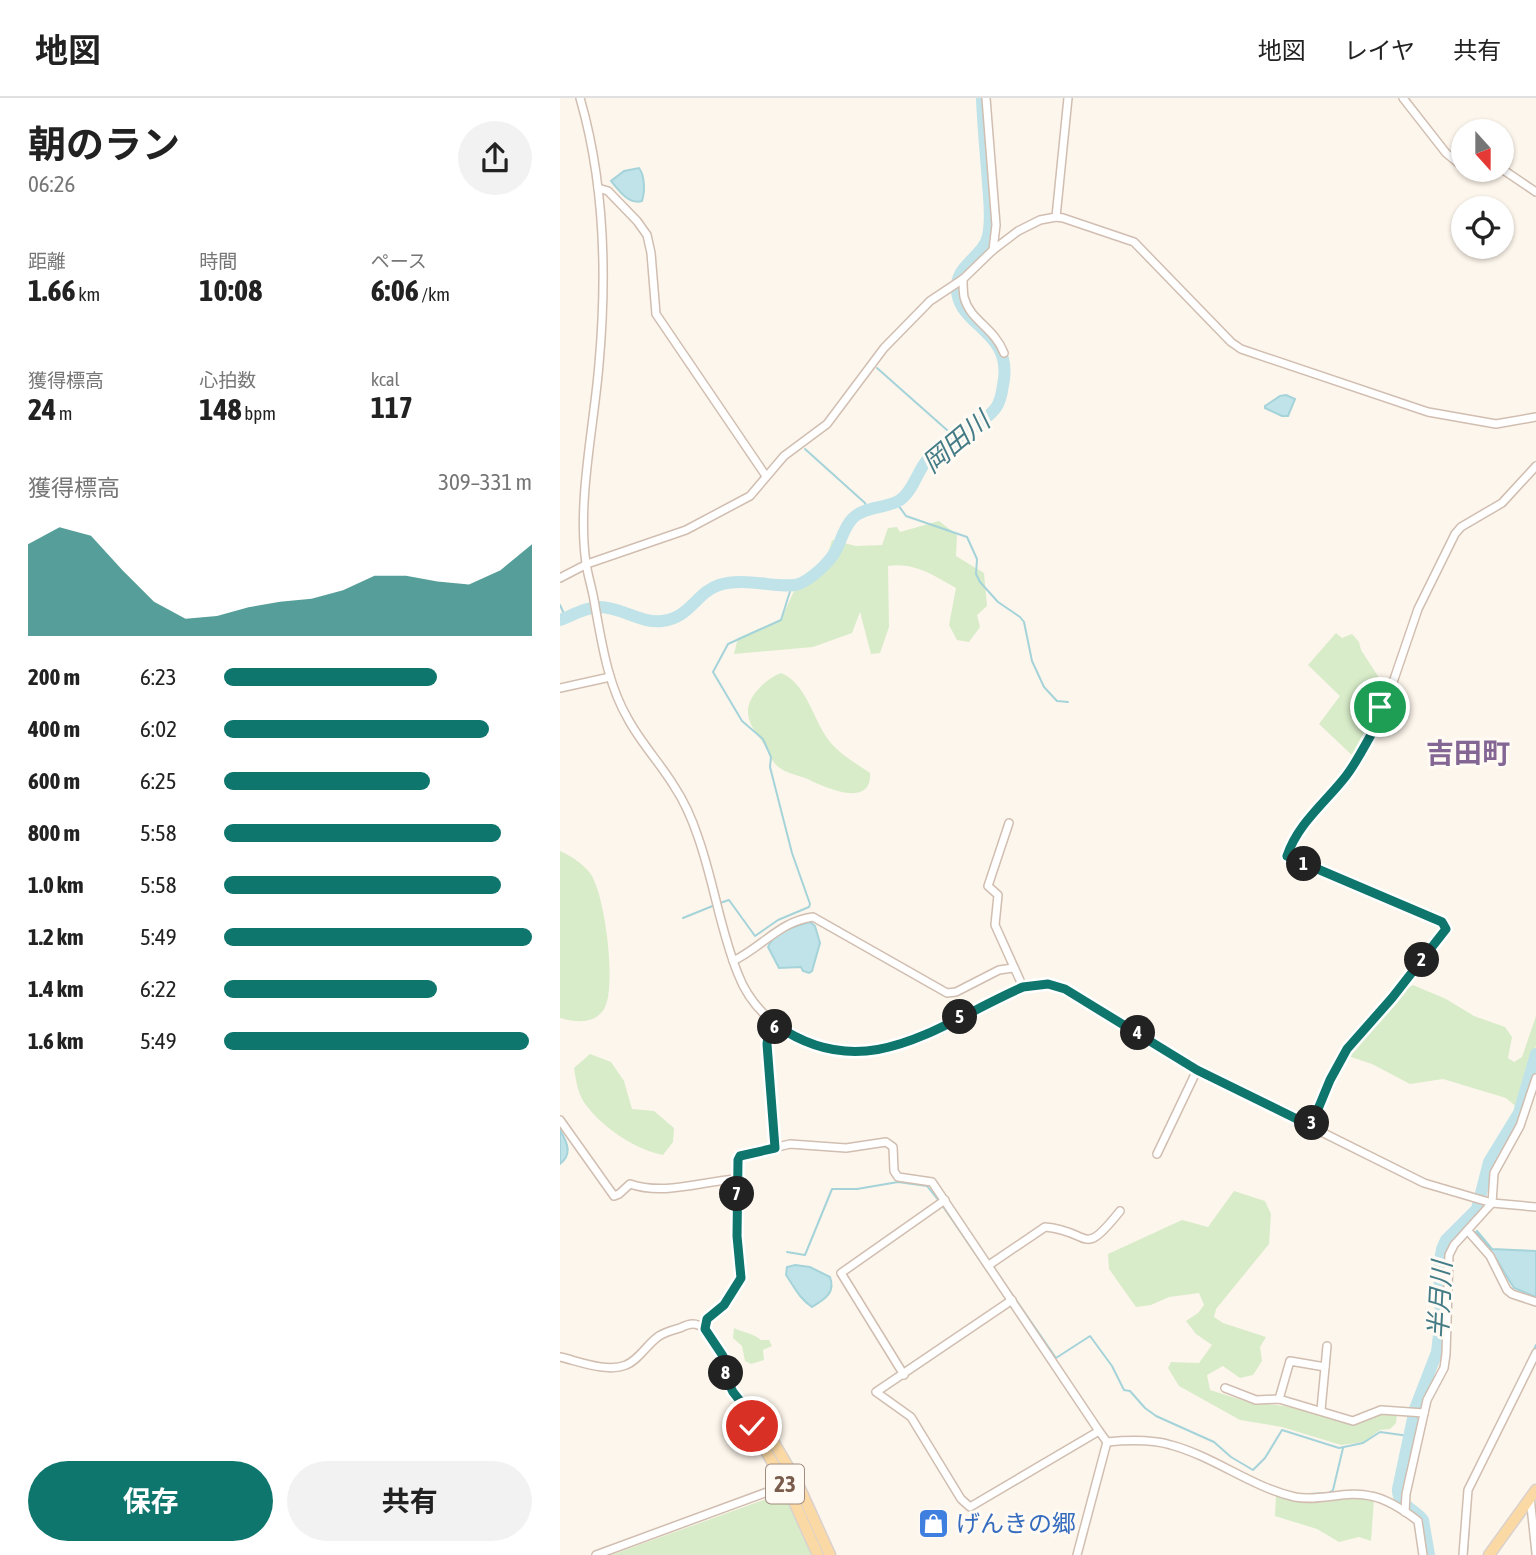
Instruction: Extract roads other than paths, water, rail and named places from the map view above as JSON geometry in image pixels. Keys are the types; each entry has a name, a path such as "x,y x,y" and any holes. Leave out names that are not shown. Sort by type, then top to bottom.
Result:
{"main road":[{"name":"23","path":"818,1555 786,1486 749,1422 752,1416 760,1419 797,1482 830,1555"},
{"path":"1489,1555 1533,1493"}],"street":[{"path":"580,98 598,188 603,287 599,366 584,521 587,564 610,677 628,720 674,785 694,825 733,961 748,994 776,1025 812,1045 838,1051 873,1052 911,1041 1023,987 1048,984 1065,989 1197,1070 1417,1180 1489,1202 1536,1207"},
{"path":"986,98 996,225 993,250"},
{"path":"1056,216 1068,98"},
{"path":"1403,98 1451,158"},
{"path":"1514,178 1536,191"},
{"path":"598,188 608,191 637,221 647,236 656,314 766,476"},
{"path":"560,578 587,564 686,530 750,496 784,456 827,424 897,334 930,301 1028,225 1056,216 1134,242 1231,342 1241,349 1429,412 1496,424 1536,417"},
{"path":"959,281 971,313 994,334 1004,353"},
{"path":"1311,1126 1330,1080 1347,1049 1444,934 1446,926 1287,856 1309,816 1347,775 1372,733 1369,722 1390,691 1418,609 1455,534 1461,527 1502,503 1536,466"},
{"path":"560,688 610,677"},
{"path":"1009,823 988,886 998,895 995,925 1023,987"},
{"path":"733,961 749,953 777,930 813,917 947,993 956,992 999,970 1013,968"},
{"path":"775,1148 767,1044 768,1036 776,1025"},
{"path":"1157,1154 1197,1070"},
{"path":"1405,1506 1421,1413 1444,1368 1449,1255 1489,1202 1494,1173 1520,1126 1536,1078"},
{"path":"560,1120 614,1196 630,1184 666,1188 737,1179"},
{"path":"705,1329 707,1319 724,1305 741,1278 737,1236 737,1179 740,1156 790,1143 846,1148 886,1142 893,1147 895,1175 932,1182 1107,1442"},
{"path":"904,1375 841,1273 945,1200"},
{"path":"989,1265 1045,1227 1056,1228 1086,1240 1098,1237 1120,1211"},
{"path":"1468,1231 1483,1247 1507,1290 1536,1302"},
{"path":"1012,1300 876,1392 911,1417 961,1499 970,1507 1099,1431"},
{"path":"560,1357 589,1365 619,1367 631,1362 659,1336 695,1323 705,1329 723,1356 727,1380 752,1416"},
{"path":"1321,1410 1326,1346"},
{"path":"1463,1555 1468,1490 1536,1353"},
{"path":"1279,1399 1290,1361 1325,1367"},
{"path":"1225,1388 1256,1400 1279,1399 1353,1421 1381,1410 1421,1413"},
{"path":"1107,1442 1141,1441 1168,1444 1284,1494 1312,1499 1371,1496 1405,1506 1418,1521 1423,1555"},
{"path":"1077,1555 1107,1442"},
{"path":"596,1555 797,1482"},
{"path":"1533,1493 1536,1552"}],"water":[{"path":"639,168 644,189 642,201 637,202 625,196 611,181 624,171"},
{"path":"1286,395 1295,399 1288,416 1265,408 1280,396"},
{"path":"810,922 815,926 820,943 812,971 803,971 801,967 779,968 768,947 771,942 786,930"},
{"path":"560,1130 567,1143 568,1152 560,1164"},
{"path":"1477,1231 1492,1249 1536,1251 1536,1297 1514,1288"},
{"path":"787,1267 810,1267 830,1277 830,1292 812,1307 800,1296 786,1275"}],"waterway":[{"name":"岡田川","path":"560,620 600,607 647,620 662,621 680,615 711,588 719,585 740,582 799,584 814,575 828,561 852,519 863,512 900,500 908,492 927,460 972,429 995,409 1003,385 1004,366 1000,351 993,339 964,310 958,298 957,284 962,271 986,243 989,230 990,209 982,98"},
{"path":"877,368 956,438"},
{"path":"805,449 865,503 868,510"},
{"path":"896,502 906,516 967,537 977,559 976,574 980,582 998,602 1024,622 1032,661 1044,687 1057,701 1068,702"},
{"path":"720,903 729,900 755,936 778,920 809,907 810,904 792,853 770,767 771,757 763,739 742,721 713,672 728,644 781,620 792,585"},
{"path":"560,605 566,618"},
{"path":"683,918 715,905"},
{"name":"半月川","path":"1429,1555 1423,1520 1403,1503 1398,1489 1415,1409 1437,1352 1441,1317 1439,1266 1442,1249 1446,1240 1477,1209 1489,1162 1519,1113 1536,1054"},
{"path":"787,1252 805,1255 832,1189 857,1189 898,1182 927,1186 939,1201"},
{"path":"942,1205 990,1275"},
{"path":"996,1274 1056,1358 1090,1336 1112,1366 1124,1390 1130,1391 1145,1408 1156,1416 1214,1442 1231,1457 1253,1470 1265,1458 1282,1430 1339,1448 1363,1443 1380,1432 1409,1436"},
{"path":"1532,1354 1536,1345"},
{"path":"1308,1494 1329,1493 1333,1490 1343,1448"},
{"path":"1467,1555 1470,1507"}],"place":[{"name":"げんきの郷","path":"933,1523"}],"district":[{"name":"吉田町","path":"1468,753"}]}
